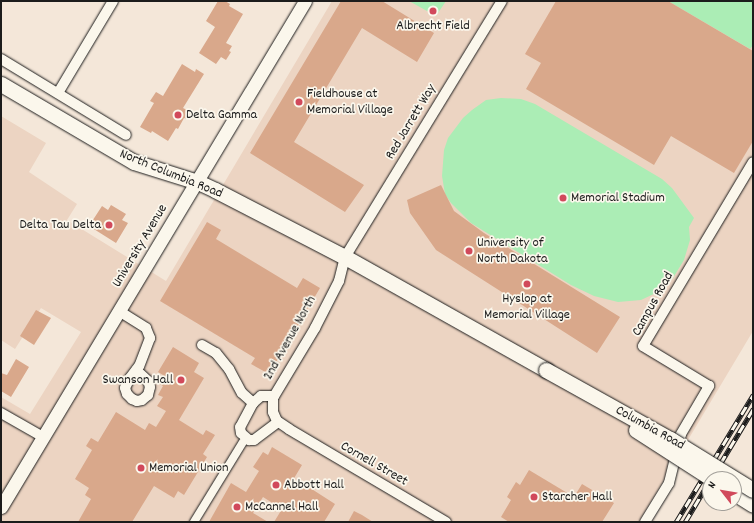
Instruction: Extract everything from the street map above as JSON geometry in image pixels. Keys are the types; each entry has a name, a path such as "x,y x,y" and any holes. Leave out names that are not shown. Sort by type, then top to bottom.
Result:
{"main road":[{"name":"North Columbia Road","path":"1,84 134,162 198,182 345,257"},
{"name":"Columbia Road","path":"345,257 670,439 753,490"},
{"name":"Columbia Road","path":"546,370 702,472"},
{"path":"742,498 753,505"}],"street":[{"path":"58,93 113,1"},
{"name":"University Avenue","path":"1,507 198,182 305,1"},
{"name":"Red Jarrett Way","path":"345,257 502,1"},
{"path":"1,59 126,134"},
{"name":"Campus Road","path":"645,522 669,483 681,434 709,386 643,346 753,162"},
{"name":"2nd Avenue North","path":"278,422 272,412 274,396 315,328 338,281 345,257"},
{"path":"119,311 146,328 150,338 136,370"},
{"path":"202,345 216,353 228,369 242,393 253,403"},
{"path":"274,396 260,396 253,403 240,427 241,433 245,437 254,440 278,422"},
{"path":"1,413 28,430 43,437"},
{"name":"Cornell Street","path":"278,422 446,522"},
{"path":"194,522 242,442"}],"shaded area":[{"name":"University of North Dakota","path":"332,1 753,1 753,331 639,522 1,522 1,397 30,414 81,332 41,308 15,349 1,340 1,116 46,143 29,172 77,204 67,220 166,281"}],"green space":[{"name":"Albrecht Field","path":"409,1 446,1 436,16"},
{"path":"668,1 753,1 753,45 750,49"},
{"name":"Memorial Stadium","path":"501,98 521,99 535,104 662,179 672,188 694,218 689,227 690,240 684,260 673,278 660,291 641,300 618,302 594,296 571,285 471,223 451,203 445,194 442,176 444,150 448,138 463,118 472,110 486,100"}],"building":[{"path":"218,1 225,1 230,4 229,6 243,14 226,43 232,46 229,51 231,52 226,60 221,57 216,64 199,53 215,27 206,21"},
{"name":"Fieldhouse at Memorial Village","path":"341,1 382,1 434,33 417,62 362,28 294,142 364,185 345,212 250,153"},
{"path":"556,1 668,1 753,51 753,141 734,173 671,136 654,165 526,89 541,63 525,54"},
{"path":"182,64 195,72 196,69 204,74 183,108 191,112 187,119 184,118 178,129 176,128 168,141 152,131 151,133 140,127 154,103 150,101 156,92 163,96"},
{"name":"Hyslop at Memorial Village","path":"441,185 454,211 484,233 620,317 597,353 436,250 410,213 407,200"},
{"name":"Delta Tau Delta","path":"111,205 126,214 122,220 128,223 116,243 89,226 102,206 108,210"},
{"path":"207,222 221,230 216,239 297,288 303,278 320,288 269,374 251,364 255,358 160,301"},
{"path":"36,310 51,318 34,345 20,336"},
{"name":"Memorial Union","path":"173,347 199,363 194,372 204,378 179,420 203,435 206,430 215,435 203,454 207,457 184,495 178,491 174,498 154,486 132,522 78,522 91,499 85,495 89,488 75,479 92,450 86,446 91,438 98,442 116,412 145,430 149,423 156,427 166,411 157,406 163,397 158,395 163,386 158,383 163,375 158,372"},
{"path":"16,359 29,367 11,397 1,391 1,373 7,375"},
{"name":"Abbott Hall","path":"272,447 302,465 293,480 306,488 307,486 335,504 324,522 274,522 282,509 263,497 253,513 268,522 209,522 231,483 246,492 259,471 253,467 263,452 268,455"},
{"name":"Starcher Hall","path":"529,470 574,497 582,484 614,503 602,522 509,522 501,517 511,500 507,497 516,482 520,485"},
{"path":"354,511 362,515 373,522 348,522"}],"railway":[{"path":"676,522 753,395"},
{"path":"716,471 753,409"},
{"path":"685,522 702,493"}],"place":[{"name":"Albrecht Field","path":"433,11"},
{"name":"Fieldhouse at Memorial Village","path":"299,102"},
{"name":"Delta Gamma","path":"178,115"},
{"name":"Memorial Stadium","path":"563,198"},
{"name":"Delta Tau Delta","path":"109,225"},
{"name":"University of North Dakota","path":"469,251"},
{"name":"Hyslop at Memorial Village","path":"527,284"},
{"name":"Swanson Hall","path":"181,380"},
{"name":"Memorial Union","path":"141,468"},
{"name":"Abbott Hall","path":"276,485"},
{"name":"Starcher Hall","path":"534,497"},
{"name":"McCannel Hall","path":"237,507"}]}
